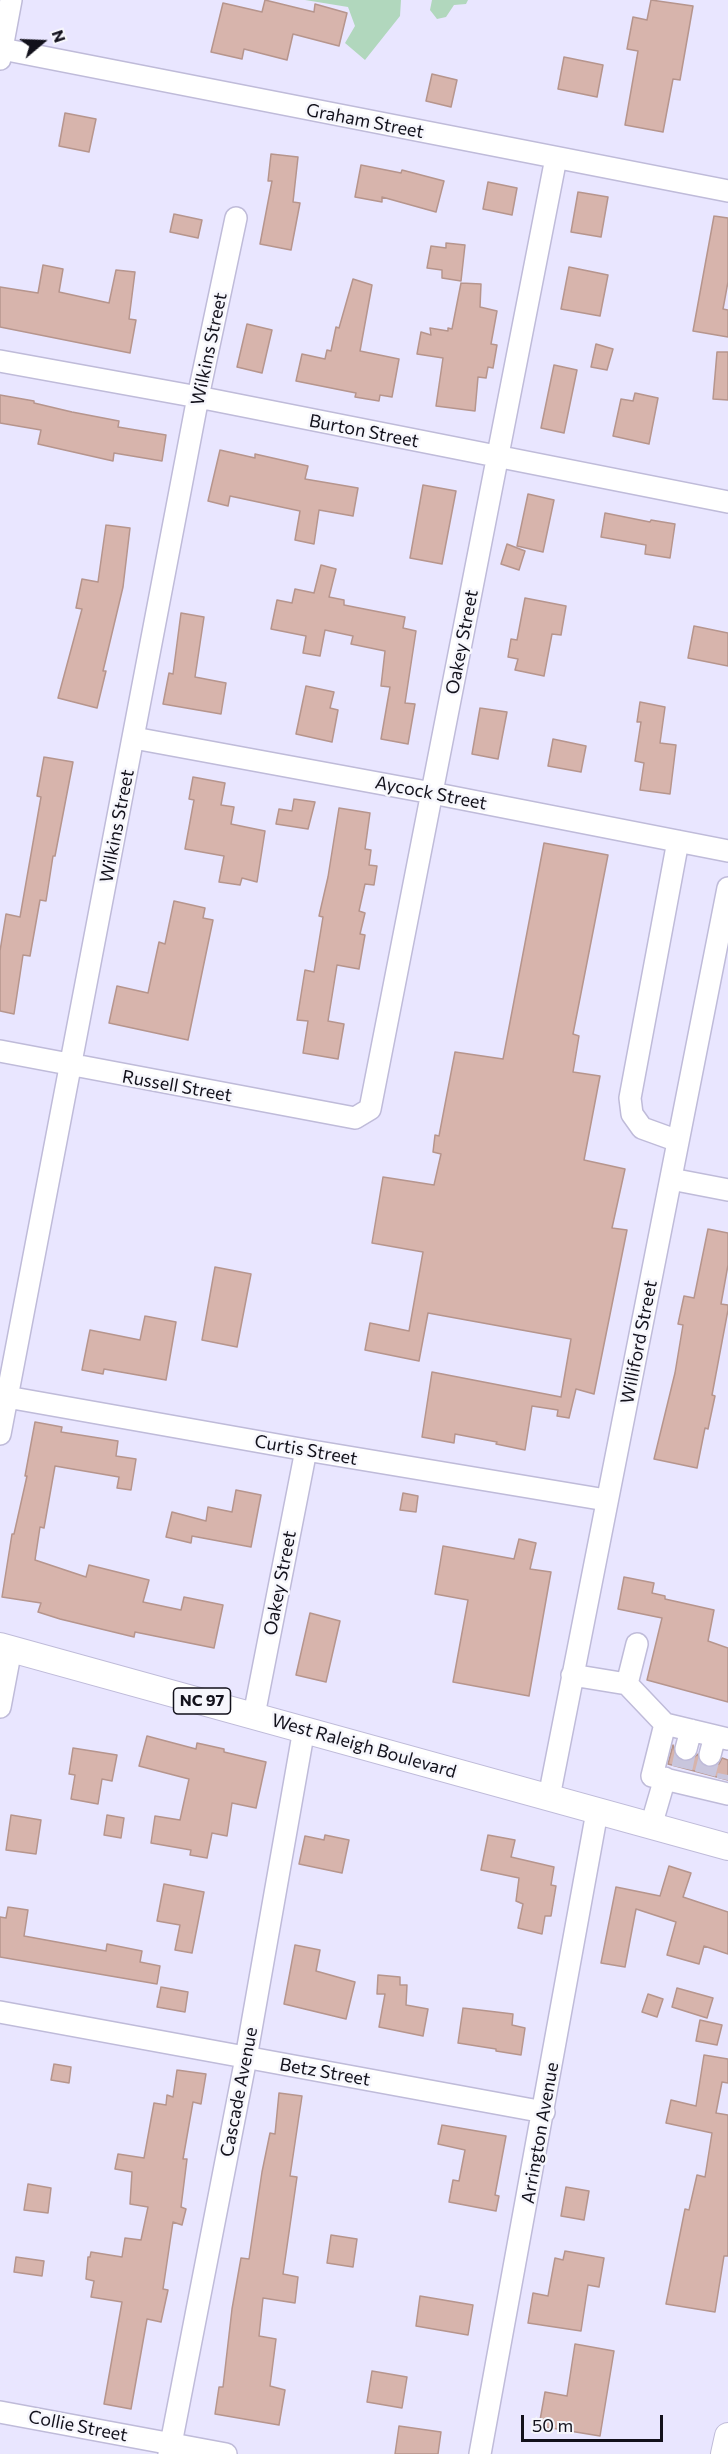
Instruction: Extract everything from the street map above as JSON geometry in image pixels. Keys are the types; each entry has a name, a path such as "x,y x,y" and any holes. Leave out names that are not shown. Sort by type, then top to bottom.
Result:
{"main road":[{"name":"West Raleigh Boulevard","path":"6,1648 728,1847"},
{"path":"724,2454 728,2436"}],"street":[{"path":"1,54 11,0"},
{"name":"Graham Street","path":"1,54 728,191"},
{"name":"Oakey Street","path":"355,1118 370,1109 556,159"},
{"name":"Wilkins Street","path":"0,1434 198,397 236,218"},
{"name":"Burton Street","path":"0,361 198,397 728,502"},
{"name":"Aycock Street","path":"134,738 728,851"},
{"path":"678,842 630,1098 632,1114 642,1128 678,1141"},
{"name":"Williford Street","path":"549,1797 728,888"},
{"name":"Russell Street","path":"0,1051 355,1118"},
{"path":"671,1179 728,1190"},
{"name":"Curtis Street","path":"7,1397 606,1500"},
{"name":"Oakey Street","path":"254,1715 306,1450"},
{"path":"627,1684 637,1644"},
{"path":"0,1707 6,1648"},
{"path":"572,1675 627,1684 665,1724 680,1761 651,1826"},
{"path":"665,1724 652,1776 680,1761 712,1758"},
{"name":"Cascade Avenue","path":"170,2449 246,2058 304,1729"},
{"path":"680,1761 712,1758"},
{"path":"712,1758 726,1788"},
{"name":"Arrington Avenue","path":"480,2454 597,1812"},
{"name":"Betz Street","path":"0,2012 544,2112"},
{"name":"Collie Street","path":"0,2412 170,2449 226,2454"}],"green space":[{"path":"305,0 401,0 400,16 365,60 345,43 355,26 348,7"},
{"path":"432,0 468,0 466,4 454,5 446,17 437,19 430,10"}],"building":[{"path":"265,0 314,12 315,4 347,13 339,46 293,34 287,60 244,49 242,59 211,52 223,3 262,12"},
{"path":"651,0 693,6 680,80 673,79 663,132 625,125 638,51 627,49 633,17 647,20"},
{"path":"564,57 603,65 597,97 558,89"},
{"path":"432,74 457,80 451,107 426,101"},
{"path":"65,113 96,119 89,152 59,146"},
{"path":"271,154 298,157 293,202 300,203 291,250 260,244 272,181 268,181"},
{"path":"361,165 401,173 402,170 444,181 436,212 382,197 382,202 355,197"},
{"path":"488,182 517,188 512,215 483,209"},
{"path":"578,192 608,197 601,237 571,232"},
{"path":"174,214 202,220 198,238 170,232"},
{"path":"714,216 728,218 728,282 723,309 728,310 728,337 693,331"},
{"path":"446,243 465,245 461,281 442,278 442,270 427,268 431,246 446,248"},
{"path":"43,265 63,269 59,292 109,303 116,270 135,272 129,319 136,320 130,353 0,327 0,287 38,293"},
{"path":"569,267 608,275 600,316 561,309"},
{"path":"353,279 372,285 360,351 399,359 392,397 380,395 379,401 355,397 356,393 296,381 302,354 325,359 327,350 331,351 336,327 339,328"},
{"path":"461,283 481,284 480,307 497,311 491,344 497,345 493,368 488,367 486,378 478,377 475,411 436,406 443,358 417,354 421,332 431,335 430,328 448,331 448,328 452,329"},
{"path":"247,324 272,330 262,373 237,367"},
{"path":"596,344 613,349 607,370 591,367"},
{"path":"717,352 728,352 728,400 713,399"},
{"path":"554,365 577,370 564,433 541,428"},
{"path":"635,393 658,398 649,444 613,436 621,399 633,401"},
{"path":"0,395 119,421 118,427 166,435 162,461 114,453 113,461 38,444 41,430 0,423"},
{"path":"220,450 255,458 255,454 308,466 305,479 358,488 353,516 319,510 314,544 295,540 300,511 230,496 228,506 208,501"},
{"path":"423,485 456,491 442,564 410,558"},
{"path":"528,494 554,500 543,552 517,546"},
{"path":"605,513 650,522 651,520 675,524 670,558 645,554 646,545 601,537"},
{"path":"106,525 130,528 123,587 103,671 106,671 97,708 58,698 82,609 76,608 82,579 98,582"},
{"path":"507,544 525,551 519,570 501,564"},
{"path":"321,565 336,569 329,597 344,600 344,605 405,617 403,628 416,631 405,703 415,704 408,744 381,739 390,687 381,686 385,651 351,644 353,636 325,630 320,656 303,653 306,636 271,629 277,600 292,603 295,589 314,593"},
{"path":"525,598 566,606 561,635 552,634 544,676 515,670 518,659 508,657 511,639 517,640"},
{"path":"181,613 204,617 195,677 226,683 221,714 163,704 169,673 173,674"},
{"path":"694,626 728,633 728,666 688,658"},
{"path":"306,686 334,692 330,708 338,710 332,742 296,734"},
{"path":"640,702 665,707 660,743 676,745 670,794 640,790 644,763 635,761 641,722 637,722"},
{"path":"480,708 507,712 498,759 472,754"},
{"path":"553,739 586,746 581,772 548,766"},
{"path":"44,757 73,762 46,901 40,900 30,956 23,955 14,1014 0,1011 0,951 6,914 20,917 41,797 37,796"},
{"path":"193,777 225,783 221,805 234,807 231,824 265,831 257,882 242,878 240,885 219,882 224,856 185,849 194,800 189,799"},
{"path":"294,799 315,802 308,829 276,824 279,809 292,811"},
{"path":"339,808 370,813 365,849 371,850 369,865 377,866 374,885 365,884 359,911 365,913 360,934 365,935 359,969 337,965 328,1021 344,1024 338,1059 303,1053 308,1021 297,1020 305,970 314,972 323,917 319,916"},
{"path":"544,843 608,855 573,1034 579,1036 573,1072 600,1076 584,1160 625,1169 612,1228 627,1230 594,1394 576,1389 569,1418 557,1416 558,1410 532,1406 525,1450 455,1434 454,1443 422,1437 432,1372 561,1397 571,1339 428,1313 419,1361 365,1350 370,1323 409,1331 423,1252 372,1243 383,1177 434,1185 441,1154 433,1152 435,1135 439,1136 455,1052 503,1059"},
{"path":"174,901 205,908 203,918 213,920 188,1040 109,1023 117,986 148,993 159,942 165,944"},
{"path":"708,1229 728,1233 728,1265 721,1304 728,1305 728,1310 712,1395 715,1396 708,1429 705,1428 697,1468 654,1459 675,1373 683,1325 678,1324 684,1296 694,1298"},
{"path":"215,1267 251,1274 237,1347 202,1340"},
{"path":"145,1316 176,1322 166,1380 104,1369 103,1374 82,1370 90,1330 140,1340"},
{"path":"35,1422 62,1427 61,1432 118,1441 116,1456 136,1459 131,1490 117,1488 119,1477 55,1466 44,1528 40,1527 35,1560 86,1577 89,1565 149,1580 143,1602 181,1610 184,1597 223,1605 214,1648 135,1632 134,1637 38,1612 41,1603 2,1597 12,1534 14,1534 27,1476 25,1476"},
{"path":"236,1490 261,1495 251,1547 192,1536 191,1543 166,1537 172,1512 206,1521 208,1507 232,1512"},
{"path":"403,1493 418,1496 416,1512 400,1510"},
{"path":"519,1539 536,1543 530,1569 551,1572 529,1696 453,1682 468,1600 435,1594 443,1546 514,1559"},
{"path":"624,1577 654,1583 652,1593 665,1596 665,1599 714,1610 708,1641 728,1648 728,1702 647,1680 662,1618 618,1609"},
{"path":"310,1613 340,1621 326,1682 296,1675"},
{"path":"147,1736 196,1749 197,1743 266,1762 256,1808 232,1803 227,1836 212,1833 207,1858 190,1855 191,1850 151,1843 155,1816 180,1820 189,1779 139,1766"},
{"path":"673,1745 677,1758 683,1761 690,1761 698,1754 701,1764 707,1767 719,1764 722,1758 728,1760 728,1780 668,1764"},
{"path":"73,1748 117,1755 112,1781 102,1779 98,1804 71,1799 75,1775 69,1774"},
{"path":"11,1815 41,1820 36,1854 6,1850"},
{"path":"107,1815 124,1818 121,1838 104,1835"},
{"path":"325,1835 349,1840 342,1873 299,1864 305,1836 324,1840"},
{"path":"488,1835 515,1840 511,1857 554,1867 551,1885 556,1886 551,1916 545,1916 542,1934 518,1928 523,1904 516,1901 519,1878 481,1870"},
{"path":"669,1866 691,1873 683,1897 728,1912 728,1954 704,1946 699,1964 667,1955 676,1922 636,1909 625,1967 601,1963 616,1887 660,1896"},
{"path":"164,1884 204,1892 192,1953 175,1950 180,1925 157,1921"},
{"path":"8,1907 28,1910 24,1936 106,1951 107,1944 142,1951 140,1962 160,1966 157,1984 0,1957 0,1917 6,1918"},
{"path":"295,1945 320,1950 316,1971 355,1982 346,2019 284,2004"},
{"path":"378,1975 400,1977 400,1985 407,1985 406,2005 428,2009 423,2036 379,2027 385,1994 377,1994"},
{"path":"161,1987 188,1992 185,2012 157,2007"},
{"path":"677,1988 713,1998 707,2018 672,2007"},
{"path":"648,1994 663,1999 657,2017 642,2012"},
{"path":"463,2008 513,2014 512,2025 525,2028 521,2055 458,2043"},
{"path":"700,2020 722,2025 717,2045 696,2041"},
{"path":"704,2055 728,2059 728,2083 722,2082 716,2113 728,2115 728,2256 724,2256 715,2312 666,2304 685,2209 689,2210 697,2175 705,2177 712,2133 666,2123 671,2100 696,2106"},
{"path":"54,2064 71,2067 69,2083 51,2080"},
{"path":"177,2070 206,2074 201,2104 193,2102 183,2159 187,2159 181,2207 186,2209 182,2225 173,2222 163,2289 168,2290 161,2322 147,2319 131,2409 104,2404 122,2302 91,2297 94,2281 86,2279 88,2257 91,2252 122,2257 125,2238 141,2240 148,2207 130,2204 132,2172 115,2169 118,2154 144,2158 154,2103 166,2105 167,2095 173,2097"},
{"path":"279,2093 302,2096 290,2176 297,2177 283,2274 298,2277 295,2303 263,2298 259,2336 276,2339 270,2386 285,2390 279,2425 215,2414 219,2387 223,2387 232,2309 241,2258 249,2259 270,2133 275,2134"},
{"path":"442,2125 506,2136 495,2195 499,2196 496,2211 449,2202 453,2180 459,2181 465,2150 438,2144"},
{"path":"28,2184 51,2188 48,2213 24,2210"},
{"path":"566,2187 589,2191 584,2220 561,2216"},
{"path":"331,2235 357,2239 353,2267 327,2263"},
{"path":"565,2251 604,2258 599,2287 588,2285 581,2331 528,2323 533,2293 548,2296 555,2258 563,2260"},
{"path":"16,2257 44,2261 42,2276 14,2272"},
{"path":"420,2296 473,2305 468,2335 416,2326"},
{"path":"575,2344 614,2351 600,2436 539,2426 545,2392 567,2396"},
{"path":"372,2371 407,2377 402,2408 367,2402"},
{"path":"399,2426 441,2432 438,2454 395,2454"}],"tunnel":[{"path":"682,1768 686,1749"},
{"path":"705,1774 710,1755"},
{"path":"727,1780 728,1775"}]}
